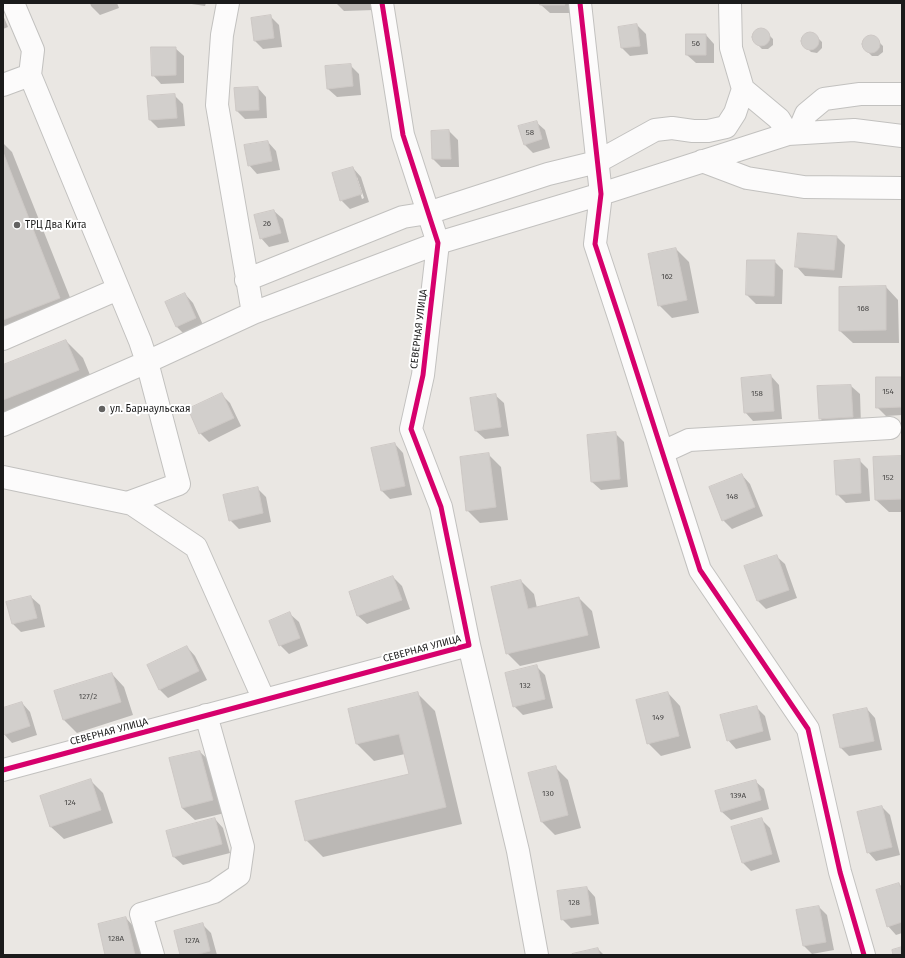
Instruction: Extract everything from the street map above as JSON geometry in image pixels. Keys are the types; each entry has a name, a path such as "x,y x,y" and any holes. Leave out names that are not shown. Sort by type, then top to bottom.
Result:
{"street":[{"path":"13,3 33,50 30,75 147,362 179,484 127,503"},
{"path":"228,3 222,35 217,105 246,280 253,313"},
{"path":"382,3 403,135 438,243"},
{"path":"580,3 601,194 595,244 622,323 700,570 808,729 840,872 864,955"},
{"path":"246,280 403,218 428,213 548,174 598,162 655,130 672,128 693,132 726,127 735,113 743,89 732,48 730,3"},
{"path":"3,85 30,75"},
{"path":"743,89 780,119 793,134"},
{"path":"793,134 806,114 824,99 860,94 902,94"},
{"path":"3,425 147,362 253,313 438,243 793,134 854,130 902,136"},
{"path":"702,161 747,178 804,187 902,188"},
{"name":"СЕВЕРНАЯ УЛИЦА","path":"438,243 422,375 411,429 441,507 469,645 518,851 537,955"},
{"path":"3,339 118,288"},
{"path":"663,452 689,440 890,428"},
{"path":"3,477 132,504 196,547 264,700"},
{"name":"СЕВЕРНАЯ УЛИЦА","path":"3,770 469,645"},
{"path":"153,955 141,914 214,892 239,875 243,847 206,715"}],"building":[{"path":"540,3 564,3 565,5 540,5"},
{"path":"271,15 274,38 254,41 251,18"},
{"path":"637,24 640,46 621,48 618,27"},
{"path":"761,28 767,31 770,37 767,43 761,46 755,43 752,37 755,31"},
{"path":"810,32 816,35 819,41 816,47 810,50 804,47 801,41 804,35"},
{"path":"686,34 706,34 706,55 686,55"},
{"path":"871,35 877,38 880,44 877,50 871,53 865,50 862,44 865,38"},
{"path":"151,47 176,47 176,75 152,76"},
{"path":"351,64 353,86 327,89 325,66"},
{"path":"258,87 259,110 236,111 234,88"},
{"path":"175,94 177,118 149,120 147,96"},
{"path":"537,121 542,139 524,145 518,126"},
{"path":"449,130 451,159 432,159 431,131"},
{"path":"268,141 272,161 248,166 244,145"},
{"name":"ТРЦ Два Кита","path":"3,152 60,298 3,320"},
{"path":"353,167 362,194 340,201 332,173"},
{"path":"274,210 281,233 260,239 254,215"},
{"path":"798,233 837,236 834,270 795,267"},
{"path":"676,248 687,300 658,306 648,254"},
{"path":"747,260 775,260 774,296 746,295"},
{"path":"886,286 886,330 839,331 839,287"},
{"path":"185,293 196,318 176,327 165,302"},
{"path":"66,340 79,370 3,400 3,365"},
{"path":"771,375 774,411 744,413 741,378"},
{"path":"876,377 901,377 901,407 876,408"},
{"path":"851,385 853,417 819,419 817,386"},
{"path":"222,393 234,418 199,434 188,409"},
{"path":"496,394 501,427 475,431 470,398"},
{"path":"616,432 620,479 591,482 587,435"},
{"path":"395,443 405,486 381,491 371,448"},
{"path":"489,453 496,507 466,511 460,457"},
{"path":"902,456 902,499 875,500 873,457"},
{"path":"860,459 861,493 836,495 834,461"},
{"path":"742,474 755,507 722,521 709,487"},
{"path":"258,487 263,513 229,521 223,495"},
{"path":"777,555 789,590 757,601 744,566"},
{"path":"393,576 402,600 357,616 349,592"},
{"path":"521,580 528,609 579,597 588,635 506,654 491,587"},
{"path":"31,596 37,618 12,624 6,602"},
{"path":"290,612 300,638 279,646 269,621"},
{"path":"187,646 199,671 159,690 147,665"},
{"path":"537,665 545,699 513,707 505,673"},
{"path":"112,673 121,702 63,720 54,691"},
{"path":"418,692 446,807 305,841 295,801 409,774 399,734 356,744 348,709"},
{"path":"668,692 679,736 647,744 636,700"},
{"path":"22,702 30,726 3,735 3,708"},
{"path":"757,706 763,731 727,741 720,715"},
{"path":"867,708 874,741 840,748 833,715"},
{"path":"200,751 213,800 182,808 169,758"},
{"path":"556,766 568,815 541,822 528,773"},
{"path":"91,779 101,810 50,827 40,796"},
{"path":"756,780 761,800 721,812 715,791"},
{"path":"882,806 892,847 867,853 857,812"},
{"path":"215,818 222,844 173,857 166,831"},
{"path":"762,818 772,854 742,863 731,827"},
{"path":"899,883 902,892 902,922 887,927 876,890"},
{"path":"587,887 591,915 561,920 557,891"},
{"path":"819,906 826,942 803,946 796,910"},
{"path":"126,917 135,955 105,955 98,924"},
{"path":"203,923 210,951 195,955 180,955 174,931"},
{"path":"902,947 902,955 893,955 892,950"},
{"path":"598,948 600,955 572,955 572,954"}],"cycle path":[{"path":"3,770 469,645 441,507 411,429 423,375 438,243 403,135 382,3"},
{"path":"580,3 601,194 595,244 700,570 808,729 840,872 864,955"}],"place":[{"name":"ТРЦ Два Кита","path":"17,225"},
{"name":"ул. Барнаульская","path":"102,409"}]}
